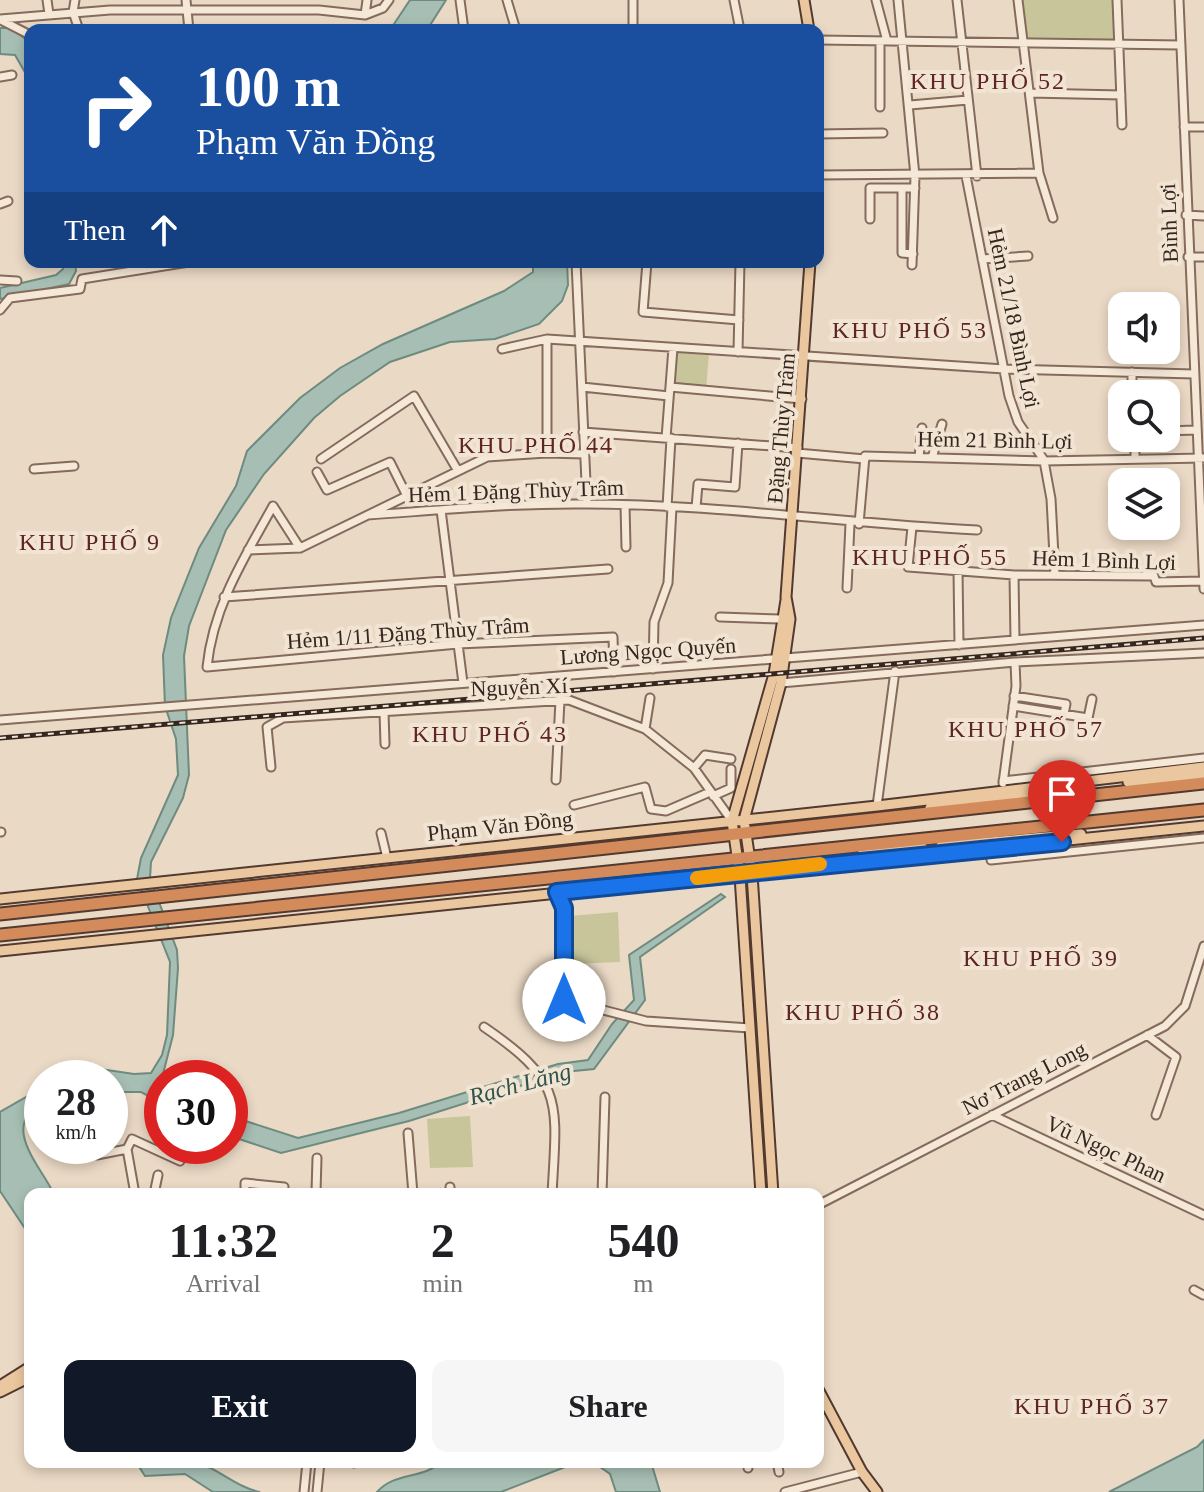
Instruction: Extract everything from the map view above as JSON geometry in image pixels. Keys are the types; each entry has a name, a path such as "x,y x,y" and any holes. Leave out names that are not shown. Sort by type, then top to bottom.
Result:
{"highway":[{"path":"1004,793 1204,783"},
{"name":"Phạm Văn Đồng","path":"0,914 876,820 1004,793"},
{"path":"0,935 852,846 1004,840 1204,810"}],"main road":[{"path":"804,0 808,24"},
{"name":"Đặng Thùy Trâm","path":"744,820 781,683 780,619 786,597 810,268"},
{"name":"Đặng Thùy Trâm","path":"732,821 790,619 786,597"},
{"path":"1004,793 1204,767"},
{"path":"1004,793 1204,774"},
{"name":"Phạm Văn Đồng","path":"0,899 1004,793"},
{"path":"876,820 877,806"},
{"name":"Nguyễn Xí","path":"740,835 744,820"},
{"name":"Nguyễn Xí","path":"732,821 740,835 743,857 751,872 773,1188"},
{"path":"0,951 739,873 990,854 1004,840 1204,824"},
{"name":"Nguyễn Xí","path":"743,857 739,873 761,1188"},
{"path":"609,871 610,887"},
{"path":"0,1392 3,1384 24,1371"},
{"path":"0,1392 24,1380"},
{"path":"824,1411 877,1492"}],"street":[{"path":"47,0 49,14"},
{"path":"75,0 73,12 77,24"},
{"path":"186,0 188,24"},
{"path":"234,0 234,10"},
{"path":"365,15 367,0"},
{"path":"0,20 73,12 186,10 319,10 365,15 383,8 389,0"},
{"path":"507,0 514,24"},
{"path":"633,0 633,24"},
{"path":"734,0 739,24"},
{"path":"876,0 883,41 880,107"},
{"path":"898,0 915,176 912,265"},
{"path":"957,0 977,176"},
{"path":"1018,0 1039,173 1053,218"},
{"path":"1117,0 1122,125"},
{"name":"Bình Lợi","path":"1179,0 1204,589"},
{"path":"460,3 463,24"},
{"path":"0,20 24,32"},
{"path":"824,40 1181,45"},
{"path":"0,77 12,75"},
{"path":"1030,93 1121,95"},
{"path":"910,105 968,100"},
{"path":"1184,127 1204,127"},
{"path":"824,134 883,133"},
{"path":"824,175 977,176 1039,173"},
{"name":"Hẻm 21/18 Bình Lợi","path":"966,176 1004,369 1018,422 1044,461"},
{"path":"870,219 870,188 915,188"},
{"path":"902,188 902,253 913,254"},
{"path":"1186,215 1204,216"},
{"path":"982,259 1028,256"},
{"path":"1188,257 1204,257"},
{"path":"0,310 10,298 80,289 82,279 151,268"},
{"path":"576,268 587,504"},
{"path":"647,268 643,312 739,320"},
{"path":"738,352 740,268"},
{"path":"0,280 17,281"},
{"path":"502,349 547,339 1004,369 1194,374"},
{"path":"547,339 547,453"},
{"path":"653,669 654,622 668,583 668,438 673,348"},
{"path":"1132,372 1132,380"},
{"path":"582,387 802,399"},
{"path":"321,459 414,396 458,471"},
{"path":"932,458 942,424"},
{"path":"919,457 922,428"},
{"path":"1180,431 1195,430"},
{"name":"Hẻm 21 Bình Lợi","path":"583,432 738,443 865,459 865,456 1044,461 1200,458"},
{"path":"696,508 698,484 735,487 738,443"},
{"path":"1135,452 1135,459"},
{"path":"368,515 487,457 584,454"},
{"path":"859,524 865,459"},
{"path":"1044,461 1051,499 1055,575"},
{"path":"317,472 327,490 390,462 407,496"},
{"path":"34,469 74,466"},
{"name":"Hẻm 1 Đặng Thùy Trâm","path":"248,550 300,548 368,515 587,504 696,508 850,524 977,530"},
{"path":"625,505 626,547"},
{"path":"224,597 273,506 300,548"},
{"path":"441,510 463,683"},
{"path":"847,588 850,524"},
{"name":"Hẻm 1 Bình Lợi","path":"912,527 908,567 1014,575 1154,576 1156,582 1203,581"},
{"path":"224,597 608,569"},
{"path":"958,570 959,645"},
{"path":"1014,575 1015,640"},
{"name":"Hẻm 1/11 Đặng Thùy Trâm","path":"224,597 210,636 207,667 458,644 613,637 614,672"},
{"path":"720,617 780,619"},
{"name":"Lương Ngọc Quyến","path":"0,720 1204,625"},
{"path":"781,683 1015,662 1204,653"},
{"path":"1004,793 1015,662"},
{"path":"877,806 895,671"},
{"path":"1014,696 1066,704 1064,714"},
{"path":"645,729 650,698"},
{"path":"1013,706 1088,718 1092,699"},
{"path":"556,780 560,700"},
{"name":"Nguyễn Xí","path":"271,767 266,736 271,723 283,718 569,700 645,729 694,768 732,821"},
{"path":"384,712 385,744"},
{"path":"694,768 705,755 731,759"},
{"name":"Phạm Văn Đồng","path":"1004,793 1204,758"},
{"path":"574,805 645,787 651,809 666,811 731,788 731,769"},
{"path":"381,833 387,858"},
{"path":"990,854 1204,838"},
{"path":"557,892 564,908 564,1000 646,1021 750,1028"},
{"name":"Nơ Trang Long","path":"824,1202 1173,1021 1185,1006 1204,946"},
{"path":"484,1027 534,1066 545,1084 556,1112 552,1188"},
{"path":"1147,1035 1176,1057 1156,1115"},
{"path":"602,1188 605,1097"},
{"name":"Vũ Ngọc Phan","path":"992,1115 1204,1215"},
{"path":"408,1133 413,1188"},
{"path":"128,1147 132,1139 144,1144"},
{"path":"128,1155 134,1188"},
{"path":"316,1188 317,1158"},
{"path":"155,1188 158,1175"},
{"path":"245,1188 245,1183 284,1187"},
{"path":"1194,1290 1203,1295"},
{"path":"304,1492 306,1468"},
{"path":"317,1492 319,1468"},
{"path":"778,1468 779,1472"},
{"path":"785,1492 862,1472"}],"shaded area":[{"path":"1022,0 1114,0 1117,39 1030,40 1026,38"},
{"path":"674,349 709,352 706,390 670,386"},
{"path":"618,912 620,962 570,964 569,916"},
{"path":"470,1116 473,1167 430,1168 427,1119"}],"water":[{"path":"410,0 446,0 431,24 394,24"},
{"path":"0,28 12,28 24,38 24,71 15,55 0,54"},
{"path":"76,268 69,284 0,299 0,288 56,275 63,269"},
{"path":"533,268 567,268 568,285 562,301 539,324 495,339 450,342 390,362 340,396 314,418 264,474 226,530 189,626 184,656 189,775 183,798 151,862 150,878 177,950 178,968 173,1035 167,1060 159,1060 167,1035 170,962 137,879 141,858 178,775 176,739 165,706 163,655 171,618 199,548 236,486 247,451 300,398 340,368 383,344 504,291 533,272"},
{"name":"Rạch Lăng","path":"721,894 725,897 640,957 645,1000 594,1069 564,1072 409,1121 281,1153 248,1142 248,1122 298,1138 399,1113 558,1064 588,1060 612,1024 634,1000 629,955"},
{"path":"128,1073 144,1073 144,1094 128,1092"},
{"path":"24,1098 24,1164 36,1164 50,1188 24,1188 24,1227 0,1191 0,1112"},
{"path":"1204,1440 1204,1492 1109,1492 1197,1447"},
{"path":"140,1468 211,1468 260,1492 213,1492 185,1474 145,1476"},
{"path":"434,1468 563,1468 501,1492 377,1492 392,1481"},
{"path":"602,1468 653,1468 660,1492 616,1492 610,1474"}],"railway":[{"path":"0,738 1204,638"}],"slow traffic":[{"path":"697,878 820,864"}],"district":[{"name":"KHU PHỐ 52","path":"988,81"},
{"name":"KHU PHỐ 53","path":"910,330"},
{"name":"KHU PHỐ 44","path":"536,445"},
{"name":"KHU PHỐ 9","path":"90,542"},
{"name":"KHU PHỐ 55","path":"930,557"},
{"name":"KHU PHỐ 57","path":"1026,729"},
{"name":"KHU PHỐ 43","path":"490,734"},
{"name":"KHU PHỐ 39","path":"1041,958"},
{"name":"KHU PHỐ 38","path":"863,1012"},
{"name":"KHU PHỐ 37","path":"1092,1406"}],"route":[{"path":"564,1000 564,908 557,892 865,859 1062,842"}]}
